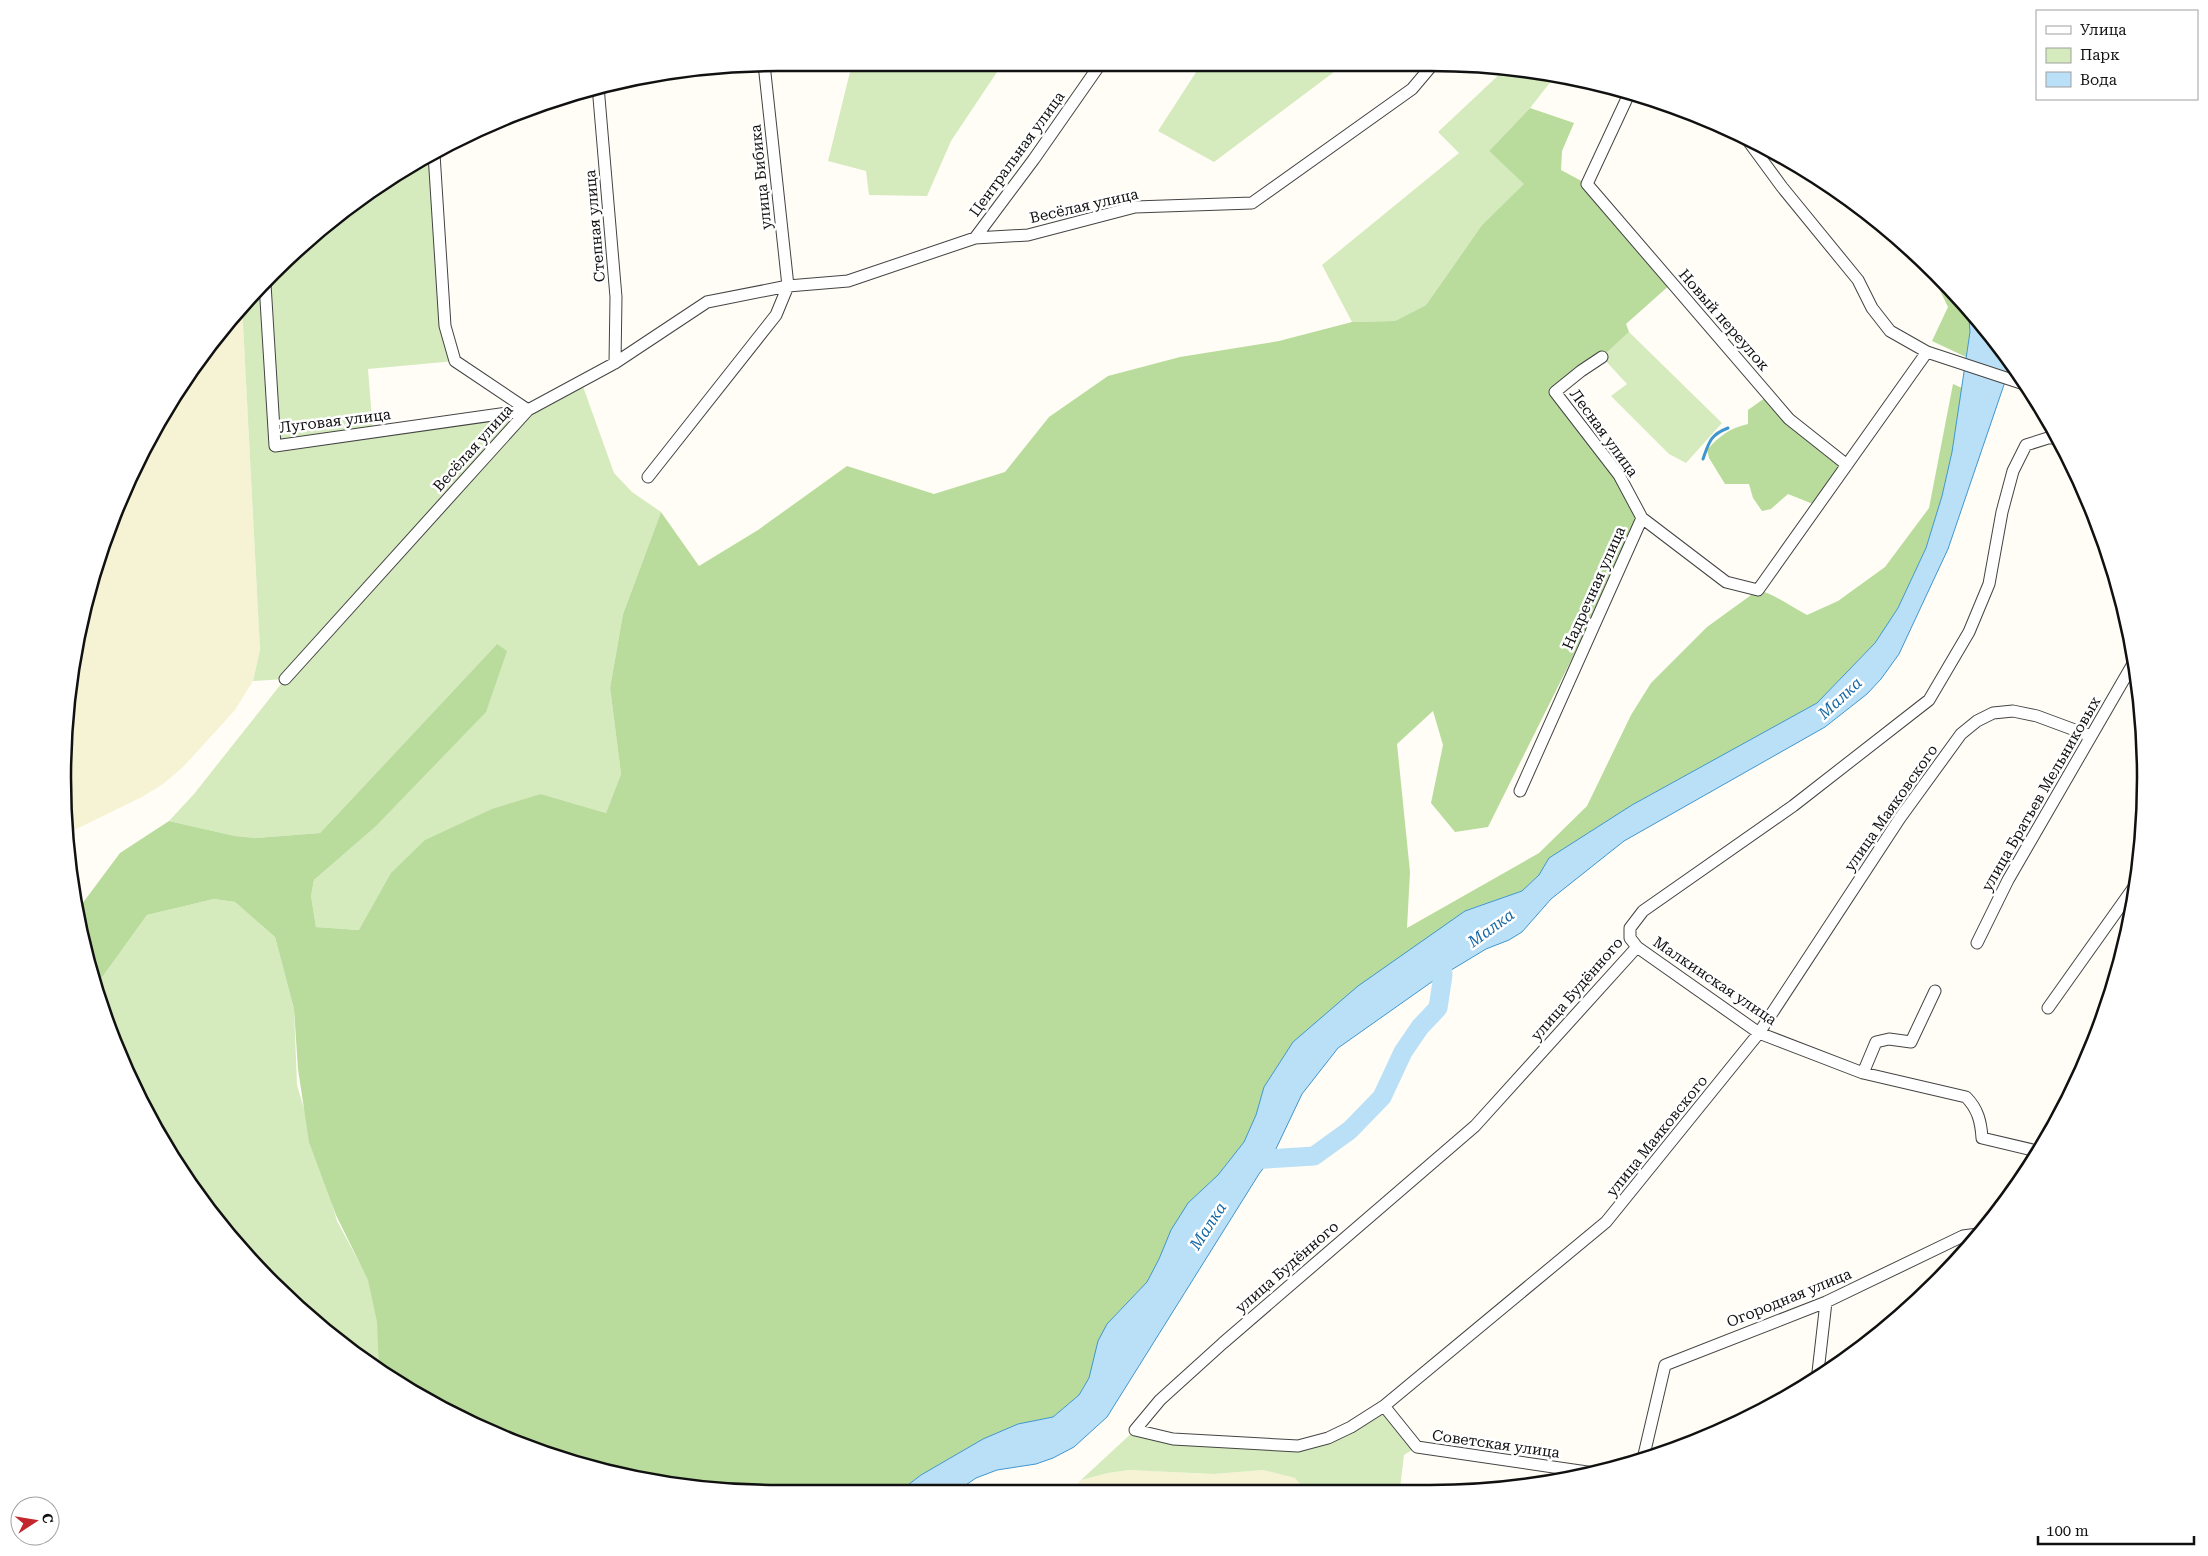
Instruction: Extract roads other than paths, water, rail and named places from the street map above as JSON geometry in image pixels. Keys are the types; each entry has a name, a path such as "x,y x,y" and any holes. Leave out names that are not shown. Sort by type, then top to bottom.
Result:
{"street":[{"name":"Центральная улица","path":"975,238 1034,159 1095,71"},
{"name":"Весёлая улица","path":"285,679 528,410 615,363 707,302 788,286 848,281 975,238 1028,235 1135,207 1252,203 1412,89 1427,71"},
{"name":"улица Бибика","path":"765,72 788,286"},
{"name":"Степная улица","path":"599,94 616,297 615,363"},
{"name":"Новый переулок","path":"1627,100 1587,184 1789,419 1847,465"},
{"path":"1755,151 1782,187 1858,280 1872,308 1890,331 1928,352 2015,381"},
{"path":"434,161 445,326 455,361 528,410"},
{"path":"648,477 776,315 788,286"},
{"name":"Луговая улица","path":"265,292 275,446 528,410"},
{"name":"Надречная улица","path":"1520,790 1642,518 1726,582 1758,590 1928,352"},
{"name":"Лесная улица","path":"1602,357 1555,392 1619,475 1642,518"},
{"name":"улица Будённого","path":"1135,1430 1160,1400 1223,1342 1475,1126 1637,946 1630,938 1630,928 1643,911 1793,806 1929,700 1970,632 1989,584 2002,512 2013,471 2026,445 2049,438"},
{"name":"улица Братьев Мельниковых","path":"1977,942 2008,880 2128,672"},
{"name":"улица Маяковского","path":"1135,1430 1173,1439 1298,1446 1328,1438 1351,1427 1384,1406 1606,1222 1759,1033 1900,818 1961,734 1976,721 1992,713 2013,711 2037,716 2091,736"},
{"path":"2048,1008 2126,897"},
{"name":"Малкинская улица","path":"1637,946 1759,1033 1863,1073 1966,1097 1974,1105 1982,1125 1982,1138 2031,1150"},
{"path":"1863,1073 1876,1042 1889,1039 1911,1042 1935,991"},
{"name":"Огородная улица","path":"1645,1451 1665,1365 1826,1302 1963,1236 1968,1235"},
{"path":"1818,1369 1826,1302"},
{"name":"Советская улица","path":"1384,1406 1417,1447 1573,1470"}],"water":[{"name":"Малка","path":"1969,322 2008,372 1948,549 1899,654 1881,679 1867,694 1825,727 1624,841 1551,899 1522,932 1509,940 1486,949 1433,981 1338,1048 1302,1094 1273,1155 1259,1174 1107,1417 1074,1447 1036,1464 997,1470 976,1478 966,1485 908,1485 921,1475 983,1439 1018,1424 1053,1417 1079,1395 1089,1378 1098,1341 1107,1324 1147,1282 1171,1230 1188,1203 1218,1175 1244,1142 1256,1115 1264,1087 1293,1042 1358,986 1465,911 1522,891 1539,875 1549,858 1632,805 1817,703 1875,643 1898,608 1926,548 1942,496 1952,452 1970,332"}],"waterway":[{"path":"1703,459 1714,436 1728,428"},
{"path":"1250,1160 1314,1156 1350,1130 1382,1097 1403,1052 1420,1027 1438,1008 1443,975 1442,963"}]}
